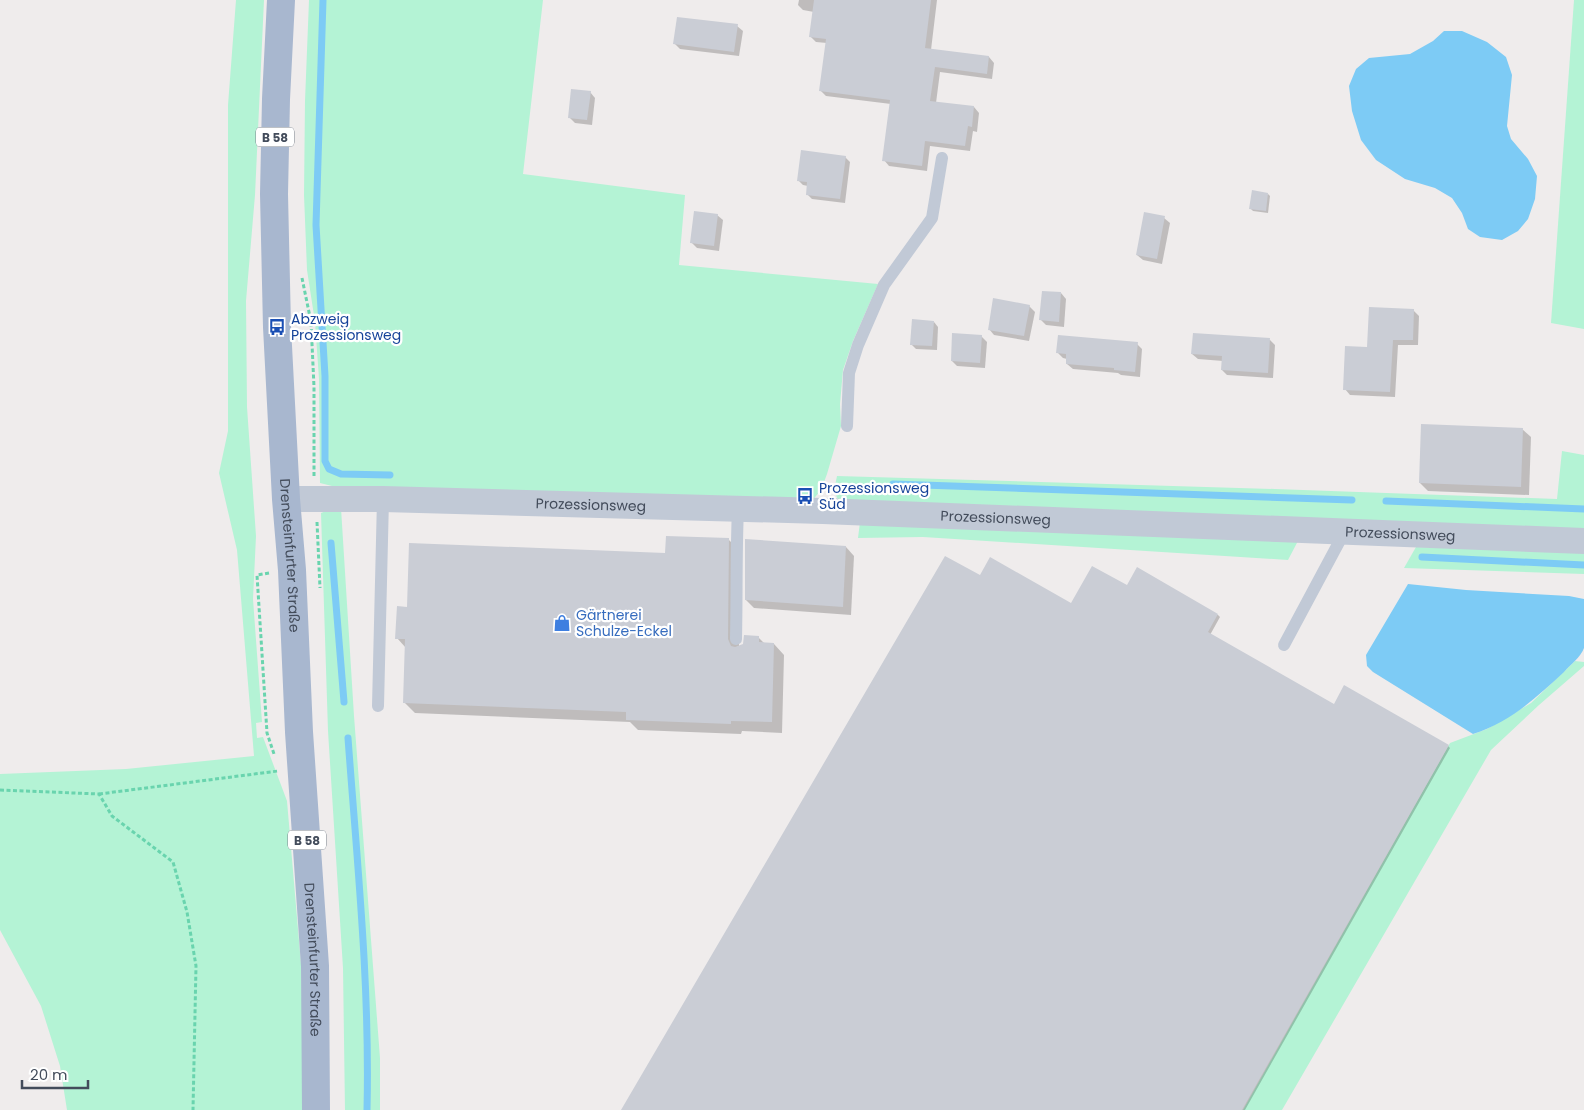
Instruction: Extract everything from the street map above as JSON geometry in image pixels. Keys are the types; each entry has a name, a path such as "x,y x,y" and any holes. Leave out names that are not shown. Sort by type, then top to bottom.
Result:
{"main road":[{"name":"Drensteinfurter Straße","path":"281,0 274,194 277,327 286,499 292,570 299,732 315,966 316,1110"}],"street":[{"name":"Prozessionsweg","path":"286,499 315,498 738,509 1584,541"}],"lane":[{"path":"847,426 849,373 858,345 884,286 932,218 942,158"},
{"path":"378,706 383,500"},
{"path":"736,639 738,509"},
{"path":"1284,645 1345,532"}],"path":[{"path":"301,272 311,322 314,387 315,498 320,595"},
{"path":"0,790 99,794 279,771 267,733 256,575"},
{"path":"99,794 112,816 173,862 187,912 196,966 192,1110"}],"green space":[{"path":"236,0 264,0 255,195 246,301 247,407 256,536 253,599 262,722 256,723 257,738 263,737 287,801 301,964 305,1110 67,1110 60,1066 41,1006 0,930 0,774 126,769 254,756 237,550 219,473 228,431 228,105"},
{"path":"309,0 543,0 523,174 685,195 679,265 878,284 853,341 843,370 840,404 841,426 821,490 811,502 340,488 320,483 319,379 315,322 307,270 304,195"},
{"path":"1574,0 1584,0 1584,329 1551,323"},
{"path":"1562,451 1584,455 1584,532 840,504 834,491 837,476 1557,499"},
{"path":"341,508 354,716 380,1058 380,1110 345,1110 343,968 328,731 321,513"},
{"path":"860,522 1299,539 1288,560 923,537 858,538"},
{"path":"1416,547 1584,551 1584,574 1404,568"},
{"path":"1575,661 1584,662 1584,666 1491,750 1282,1110 1243,1110 1450,743 1487,729 1531,703"}],"water":[{"path":"1444,31 1462,31 1487,42 1506,57 1512,75 1507,126 1511,139 1528,159 1537,176 1535,199 1528,219 1518,231 1502,240 1480,237 1468,229 1462,213 1452,198 1435,188 1405,179 1376,160 1361,140 1352,111 1349,86 1356,69 1369,58 1410,54 1433,41"},
{"path":"1408,584 1466,590 1569,596 1584,599 1583,651 1564,672 1522,708 1499,723 1473,734 1373,672 1367,666 1366,655"}],"building":[{"path":"814,0 931,0 925,48 989,56 987,74 935,67 930,101 974,106 972,127 968,126 965,146 925,141 922,166 882,161 890,100 819,91 826,39 809,37"},
{"path":"677,17 738,24 734,52 673,44"},
{"path":"571,89 591,91 587,120 568,118"},
{"path":"801,150 846,156 840,199 806,195 807,182 797,181"},
{"path":"1252,190 1268,193 1266,211 1249,209"},
{"path":"694,211 718,214 714,246 690,243"},
{"path":"1144,212 1165,216 1157,259 1136,255"},
{"path":"1042,291 1061,292 1059,322 1039,320"},
{"path":"993,298 1030,305 1024,336 988,330"},
{"path":"1369,307 1414,309 1413,340 1393,340 1390,392 1343,390 1345,346 1367,347"},
{"path":"912,319 934,321 932,346 910,345"},
{"path":"952,333 982,335 980,363 951,361"},
{"path":"1193,333 1270,338 1268,373 1221,370 1222,356 1191,354"},
{"path":"1058,335 1138,342 1135,372 1114,370 1114,368 1066,364 1066,354 1056,353"},
{"path":"1421,424 1523,428 1521,487 1419,483"},
{"name":"Gärtnerei Schulze-Eckel","path":"666,536 729,538 728,639 731,646 735,647 743,644 744,635 759,636 759,642 774,643 772,722 731,721 731,724 626,720 626,712 403,703 405,639 395,639 397,606 407,607 409,543 665,553"},
{"path":"745,539 846,546 843,607 745,600"},
{"path":"945,556 980,575 990,557 1071,603 1092,566 1127,585 1137,567 1218,614 1208,632 1334,704 1344,685 1449,745 1242,1110 621,1110"}],"waterway":[{"path":"323,0 316,225 325,376 325,461 329,469 341,474 390,475"},
{"path":"893,484 1352,500"},
{"path":"1386,501 1584,509"},
{"path":"331,543 344,702"},
{"path":"1422,557 1584,565"},
{"path":"348,738 365,970 367,1110"}],"place":[{"name":"Abzweig Prozessionsweg","path":"277,327"},
{"name":"Prozessionsweg Süd","path":"805,496"},
{"name":"Gärtnerei Schulze-Eckel","path":"562,623"}]}
